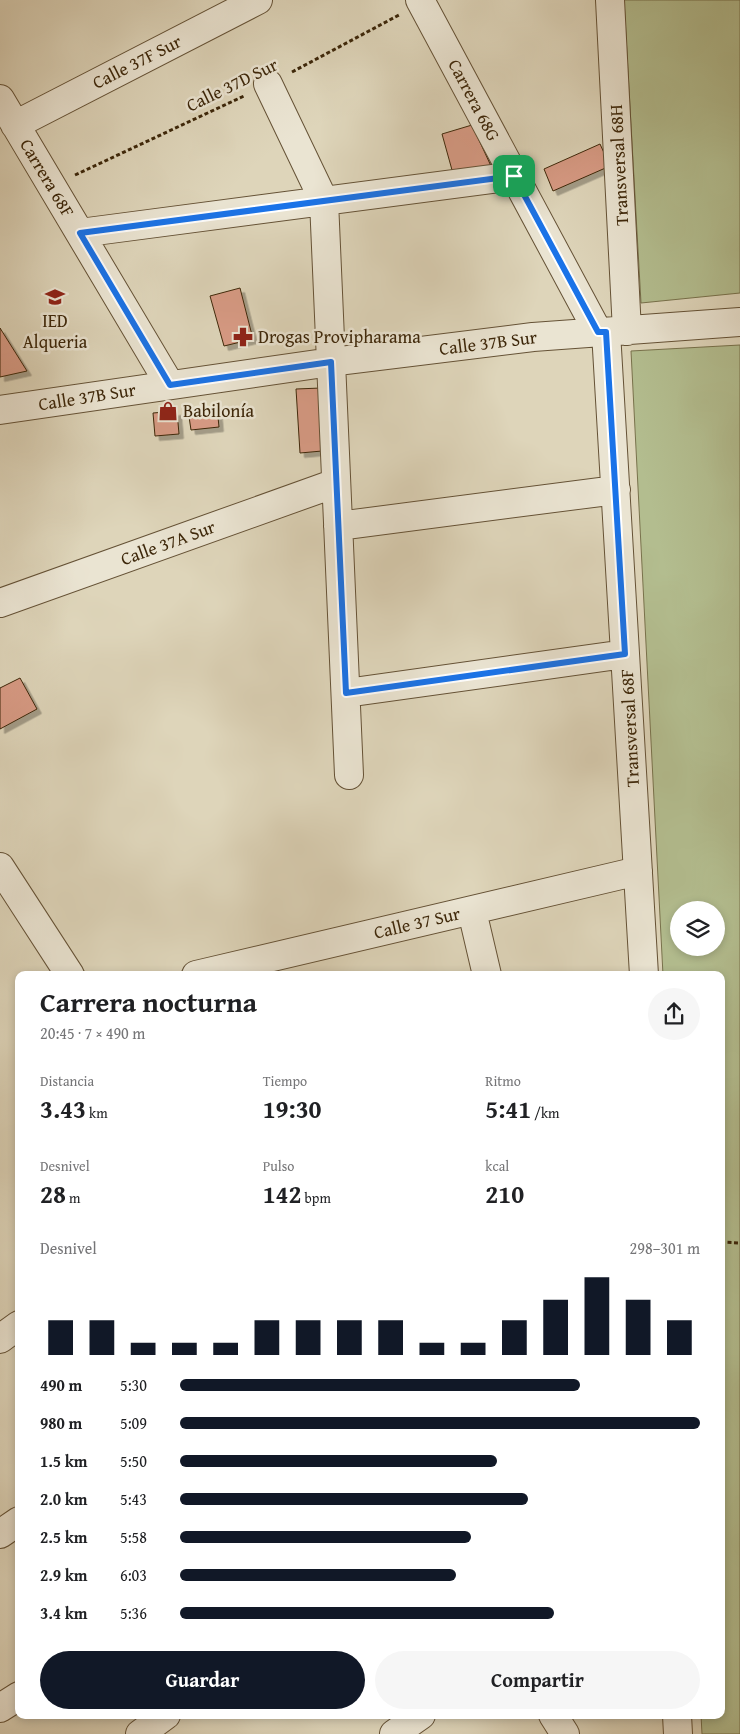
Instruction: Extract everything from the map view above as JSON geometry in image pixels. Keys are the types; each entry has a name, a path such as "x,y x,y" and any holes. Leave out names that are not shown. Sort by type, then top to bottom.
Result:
{"street":[{"name":"Calle 37F Sur","path":"15,125 258,0"},
{"name":"Transversal 68H","path":"610,0 610,332"},
{"name":"Carrera 68G","path":"421,2 514,176 610,332"},
{"path":"268,84 324,201 349,776"},
{"name":"Carrera 68F","path":"0,99 170,385"},
{"path":"80,233 514,176"},
{"name":"Calle 37B Sur","path":"0,410 331,362 534,337 740,322"},
{"name":"Transversal 68F","path":"610,332 616,490 644,971"},
{"name":"Calle 37A Sur","path":"0,603 336,482"},
{"path":"338,526 616,490"},
{"path":"346,693 625,654"},
{"path":"0,867 67,971"},
{"name":"Calle 37 Sur","path":"213,971 638,872"},
{"path":"472,911 486,971"},
{"path":"0,1339 15,1328"},
{"path":"0,1534 15,1523"},
{"path":"0,1708 15,1699"},
{"path":"394,1734 415,1719"},
{"path":"556,1719 565,1734"},
{"path":"677,1719 678,1734"}],"path":[{"name":"Calle 37D Sur","path":"51,186 268,84 421,2"},
{"path":"725,1242 740,1243"}],"green space":[{"path":"624,0 740,0 740,293 641,303"},
{"path":"740,345 740,1734 702,1734 701,1719 725,1719 725,971 663,971 631,351"}],"building":[{"path":"472,125 491,166 452,170 442,134"},
{"path":"600,144 610,166 553,191 544,169"},
{"path":"240,288 253,339 224,346 210,296"},
{"path":"0,328 27,371 0,377"},
{"path":"321,388 333,450 300,453 296,389"},
{"path":"217,407 219,427 191,430 188,410"},
{"path":"177,411 179,434 155,436 153,413"},
{"path":"20,678 37,709 0,729 0,688"}],"place":[{"name":"IED Alqueria","path":"55,297"},
{"name":"Drogas Provipharama","path":"243,337"},
{"name":"Babilonía","path":"168,411"}],"route":[{"path":"514,176 598,332 606,332 625,654 346,693 331,362 170,385 80,233 514,176"}]}
